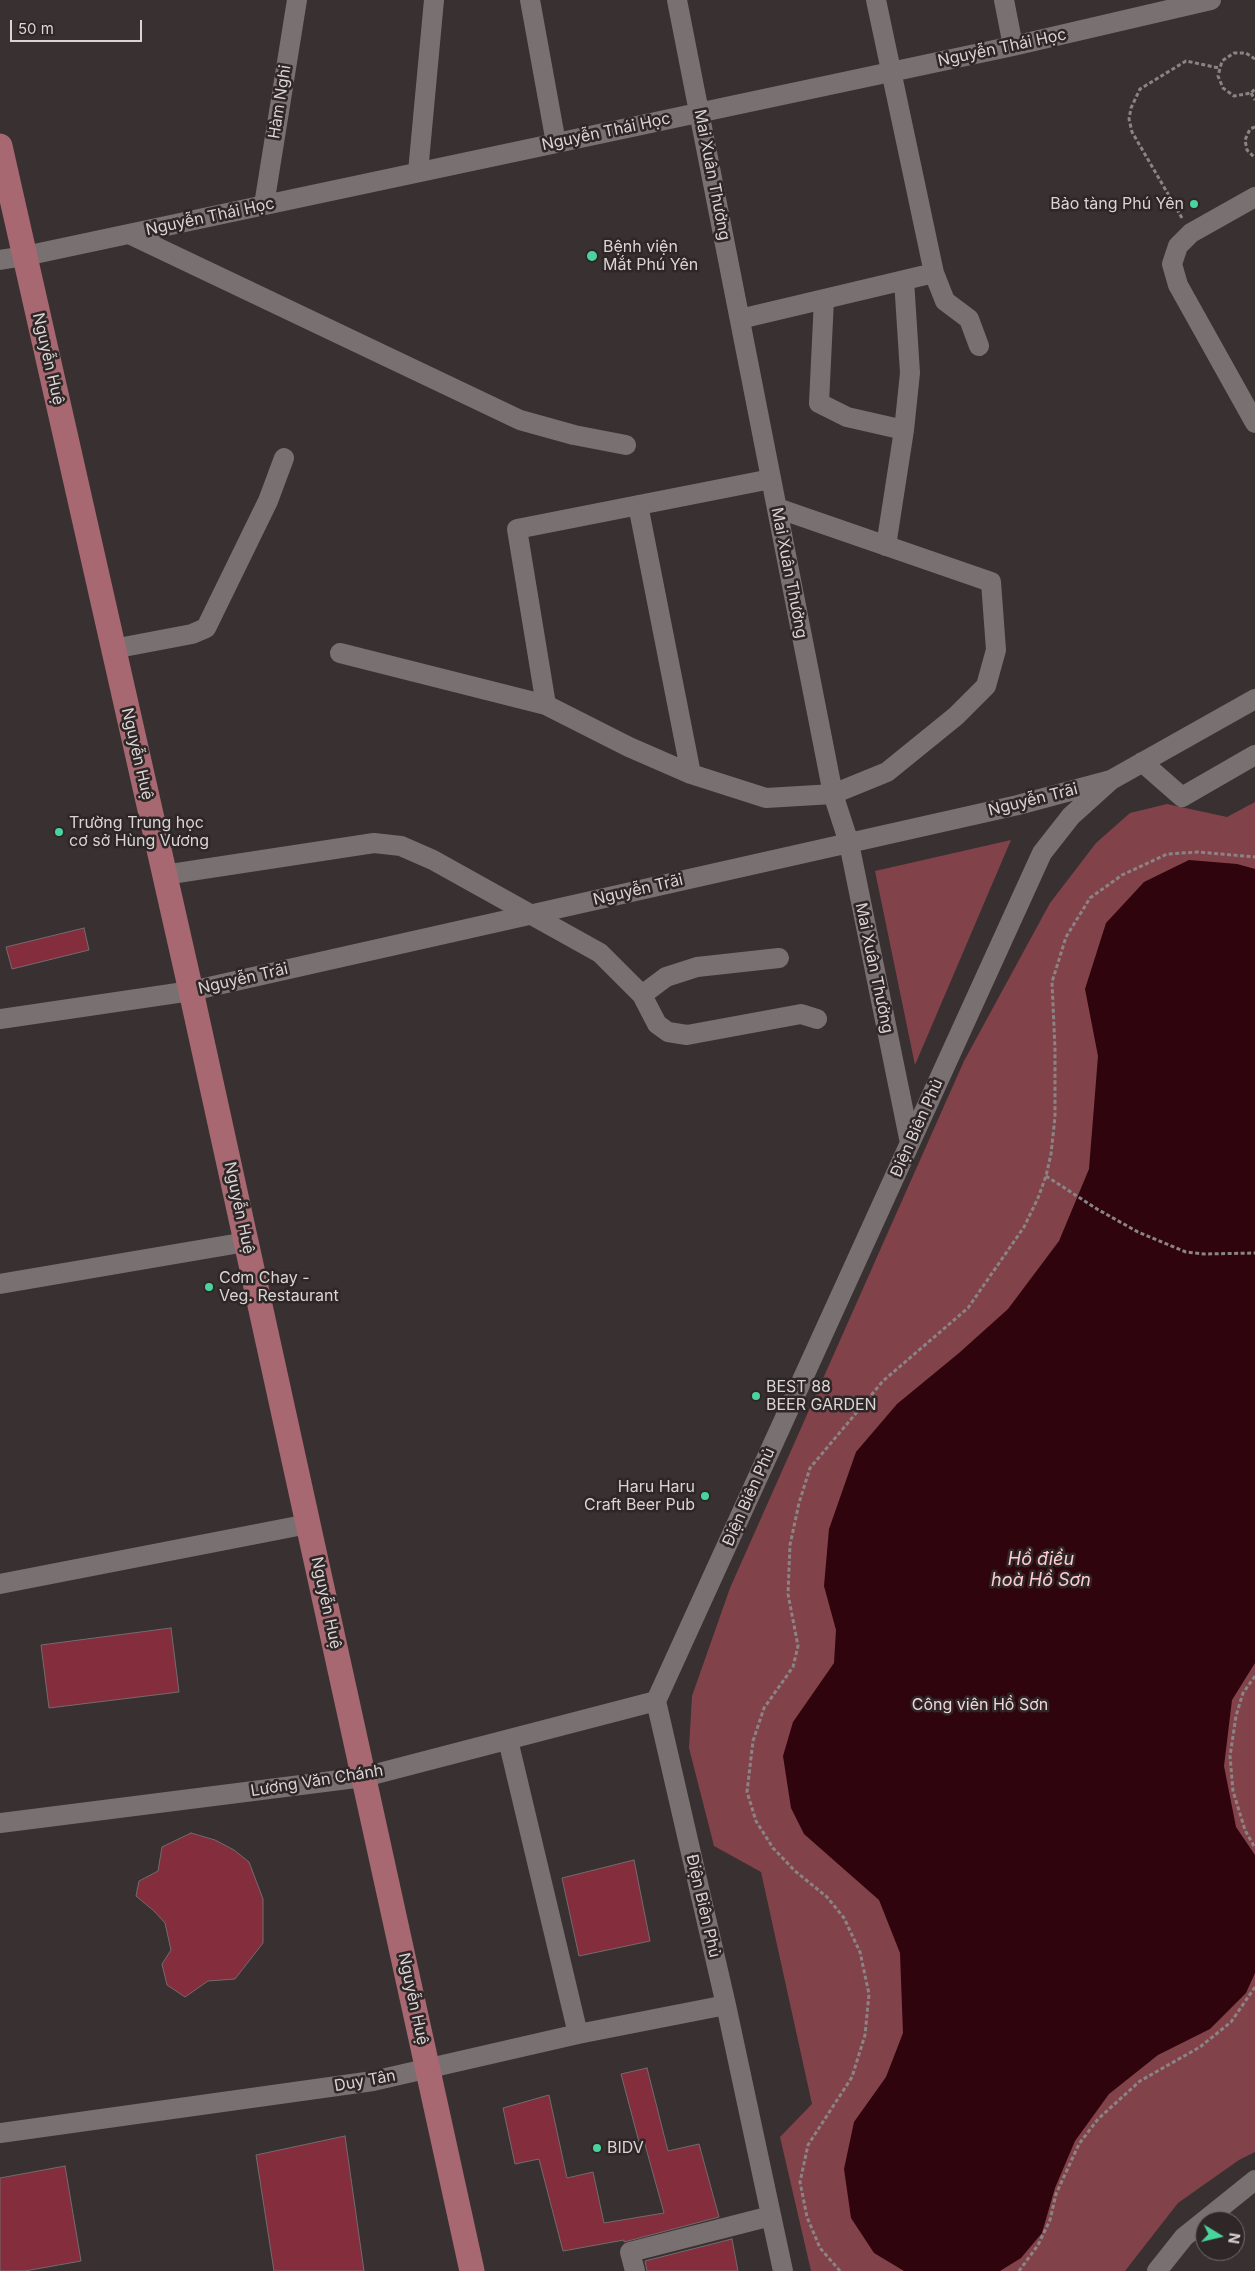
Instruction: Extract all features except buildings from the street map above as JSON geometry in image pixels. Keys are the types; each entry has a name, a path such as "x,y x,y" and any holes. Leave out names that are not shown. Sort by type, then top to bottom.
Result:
{"main road":[{"name":"Nguyễn Huệ","path":"0,146 191,991 429,2068 472,2271"}],"street":[{"name":"Hàm Nghi","path":"264,205 297,0"},
{"path":"418,172 434,0"},
{"path":"530,0 556,143"},
{"name":"Mai Xuân Thưởng","path":"677,0 833,794 849,843 910,1143"},
{"path":"876,0 936,279 945,301 969,319 979,346"},
{"path":"1004,0 1013,46"},
{"name":"Nguyễn Thái Học","path":"0,260 1013,46 1210,0"},
{"path":"1255,197 1191,233 1178,246 1172,264 1178,285 1255,423"},
{"path":"129,234 520,420 574,435 626,445"},
{"path":"740,319 904,280 936,279"},
{"path":"886,546 904,430 910,373 904,280"},
{"path":"824,299 819,403 847,417 904,430"},
{"path":"113,649 192,634 206,628 268,501 284,458"},
{"path":"546,705 517,529 771,479"},
{"path":"638,505 691,774"},
{"path":"340,653 546,705 691,774 766,798 833,794 886,772 956,716 986,686 996,650 991,582 777,508"},
{"name":"Nguyễn Trãi","path":"0,1019 191,991 1018,805 1111,780 1255,699"},
{"path":"1142,762 1182,797 1255,755"},
{"name":"Điện Biên Phủ","path":"783,2271 726,2005 656,1701 1042,853 1071,816 1111,780"},
{"path":"164,875 374,843 401,846 433,860 600,954 642,995 657,1024 668,1032 687,1034 801,1014 817,1018"},
{"path":"642,995 666,978 697,967 779,958"},
{"path":"0,1284 246,1242"},
{"path":"0,1584 308,1524"},
{"name":"Lương Văn Chánh","path":"0,1823 364,1777 656,1701"},
{"path":"508,1740 578,2034"},
{"name":"Duy Tân","path":"0,2133 373,2081 578,2034 726,2005"},
{"path":"1157,2271 1184,2237 1255,2180"},
{"path":"634,2271 630,2252 771,2216"}],"path":[{"path":"1255,59 1246,53 1234,53 1222,62 1219,68 1219,81 1227,93 1241,96 1251,93 1255,89"},
{"path":"1191,233 1132,132 1129,119 1131,108 1140,90 1186,61 1219,68"},
{"path":"1251,93 1255,100"},
{"path":"1255,127 1250,129 1245,140 1247,150 1255,158"},
{"path":"840,2271 820,2248 807,2217 800,2182 808,2145 852,2077 865,2035 868,1994 860,1952 844,1918 827,1897 795,1871 773,1848 756,1821 747,1792 753,1741 764,1708 794,1667 798,1646 788,1594 790,1545 799,1503 810,1468 883,1381 968,1308 1024,1227 1046,1176 1055,1117 1055,1049 1052,982 1066,936 1090,898 1122,875 1167,854 1198,852 1255,856"},
{"path":"1046,1176 1097,1209 1138,1232 1186,1252 1206,1254 1255,1253"},
{"path":"1255,1676 1243,1693 1236,1716 1230,1756 1233,1791 1245,1830 1255,1848"},
{"path":"1019,2271 1038,2245 1079,2144 1098,2119 1140,2081 1200,2047 1231,2022 1255,1987"}],"green space":[{"name":"Hồ điều hoà Hồ Sơn","path":"1255,802 1255,2152 1239,2160 1178,2203 1125,2271 811,2271 780,2137 812,2104 761,1872 714,1846 689,1748 692,1696 730,1588 964,1061 1050,903 1096,843 1130,813 1167,804 1227,817"},
{"path":"1011,840 915,1065 875,871"}],"water":[{"name":"Hồ điều hoà Hồ Sơn","path":"1189,860 1237,864 1255,869 1255,1663 1232,1700 1224,1766 1236,1827 1255,1855 1255,1973 1246,1993 1210,2029 1158,2055 1109,2094 1075,2141 1055,2188 1042,2233 1021,2258 1000,2271 904,2271 874,2253 851,2218 844,2169 854,2122 886,2077 903,2033 900,1953 879,1900 804,1834 791,1808 783,1756 793,1722 834,1663 836,1630 824,1586 829,1529 856,1452 897,1404 959,1353 1008,1309 1059,1241 1089,1169 1098,1056 1085,989 1106,923 1144,882"}],"place":[{"name":"Bảo tàng Phú Yên","path":"1194,204"},
{"name":"Bệnh viện Mắt Phú Yên","path":"592,256"},
{"name":"Trường Trung học cơ sở Hùng Vương","path":"59,832"},
{"name":"Cơm Chay - Veg. Restaurant","path":"209,1287"},
{"name":"BEST 88 BEER GARDEN","path":"756,1396"},
{"name":"Haru Haru Craft Beer Pub","path":"705,1496"},
{"name":"BIDV","path":"597,2148"}],"park label":[{"name":"Công viên Hồ Sơn","path":"980,1705"}]}
